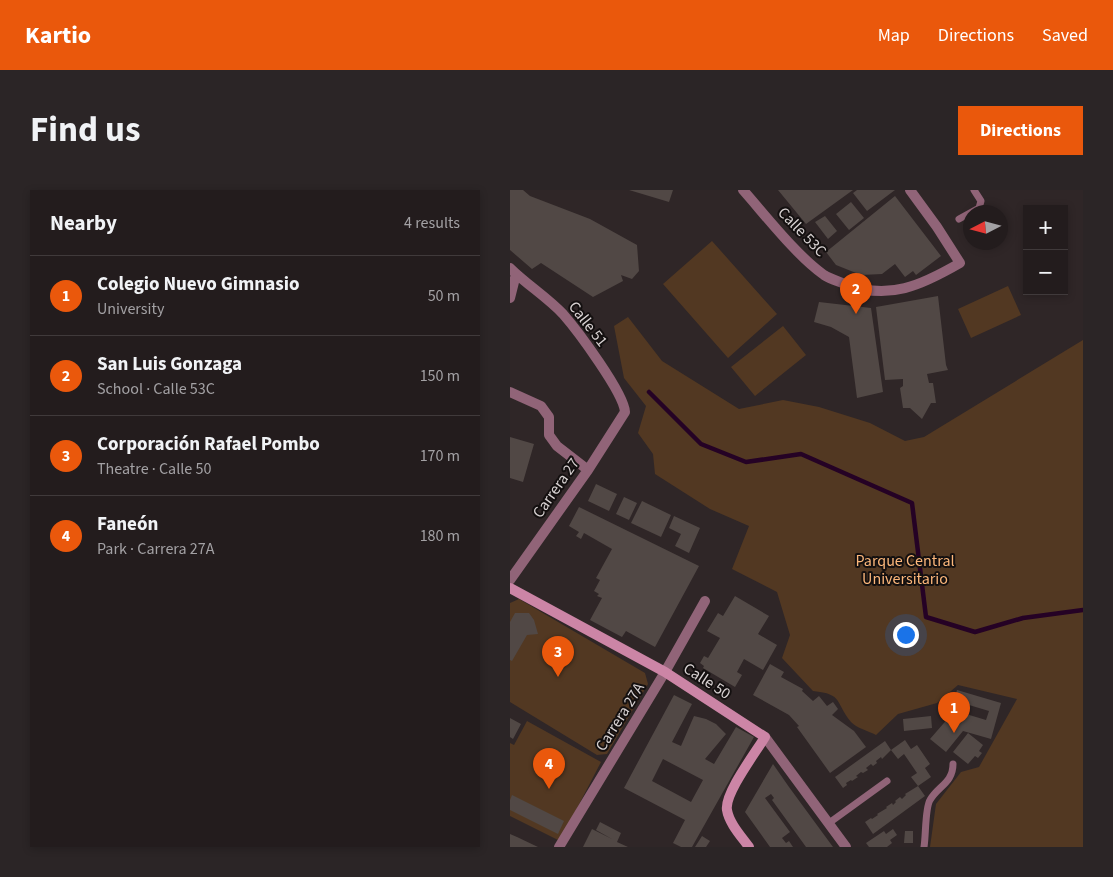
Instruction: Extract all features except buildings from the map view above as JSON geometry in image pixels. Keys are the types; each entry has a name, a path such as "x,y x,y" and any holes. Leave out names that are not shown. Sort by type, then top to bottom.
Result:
{"main road":[{"name":"Calle 50","path":"510,588 665,672 765,737"},
{"path":"749,847 734,826 726,809 730,792 765,737"}],"street":[{"name":"Calle 53C","path":"742,190 804,259 825,276 860,290 890,291 908,288 931,280 960,264 937,227 910,190"},
{"path":"510,298 513,271"},
{"name":"Calle 51","path":"513,271 562,313 593,354 622,400 625,412"},
{"path":"510,392 542,406 548,417 549,435 557,446 588,470"},
{"name":"Carrera 27","path":"510,580 588,470 625,412"},
{"name":"Carrera 27A","path":"558,847 665,672 704,601"},
{"name":"Calle 50","path":"765,737 846,847"}],"lane":[{"path":"959,219 979,208 981,201 974,190"},
{"path":"924,847 929,800 948,780 953,772 953,764"},
{"path":"829,823 887,781"}],"green space":[{"path":"712,241 777,314 728,358 663,284"},
{"path":"1008,286 1021,315 971,338 958,309"},
{"name":"Parque Central Universitario","path":"628,317 662,361 739,409 783,400 819,407 870,423 905,441 924,437 1083,340 1083,847 930,847 936,804 961,772 979,767 1017,699 958,685 937,703 898,714 876,735 853,724 838,700 830,694 813,691 782,658 790,635 777,592 732,569 749,526 710,509 655,474 653,454 638,433 646,406 624,378 614,326"},
{"path":"783,326 806,355 755,396 731,367"},
{"path":"519,599 645,673 648,684 607,754 597,755 510,702 510,603"},
{"path":"527,721 601,762 560,841 510,816 510,743 514,745"}],"waterway":[{"path":"649,392 701,444 746,462 801,454 912,503 926,617 975,632 1023,618 1083,610"}],"place":[{"name":"San Luis Gonzaga","path":"856,314"},
{"name":"Corporación Rafael Pombo","path":"558,677"},
{"name":"Colegio Nuevo Gimnasio","path":"954,733"},
{"name":"Faneón","path":"549,789"}]}
